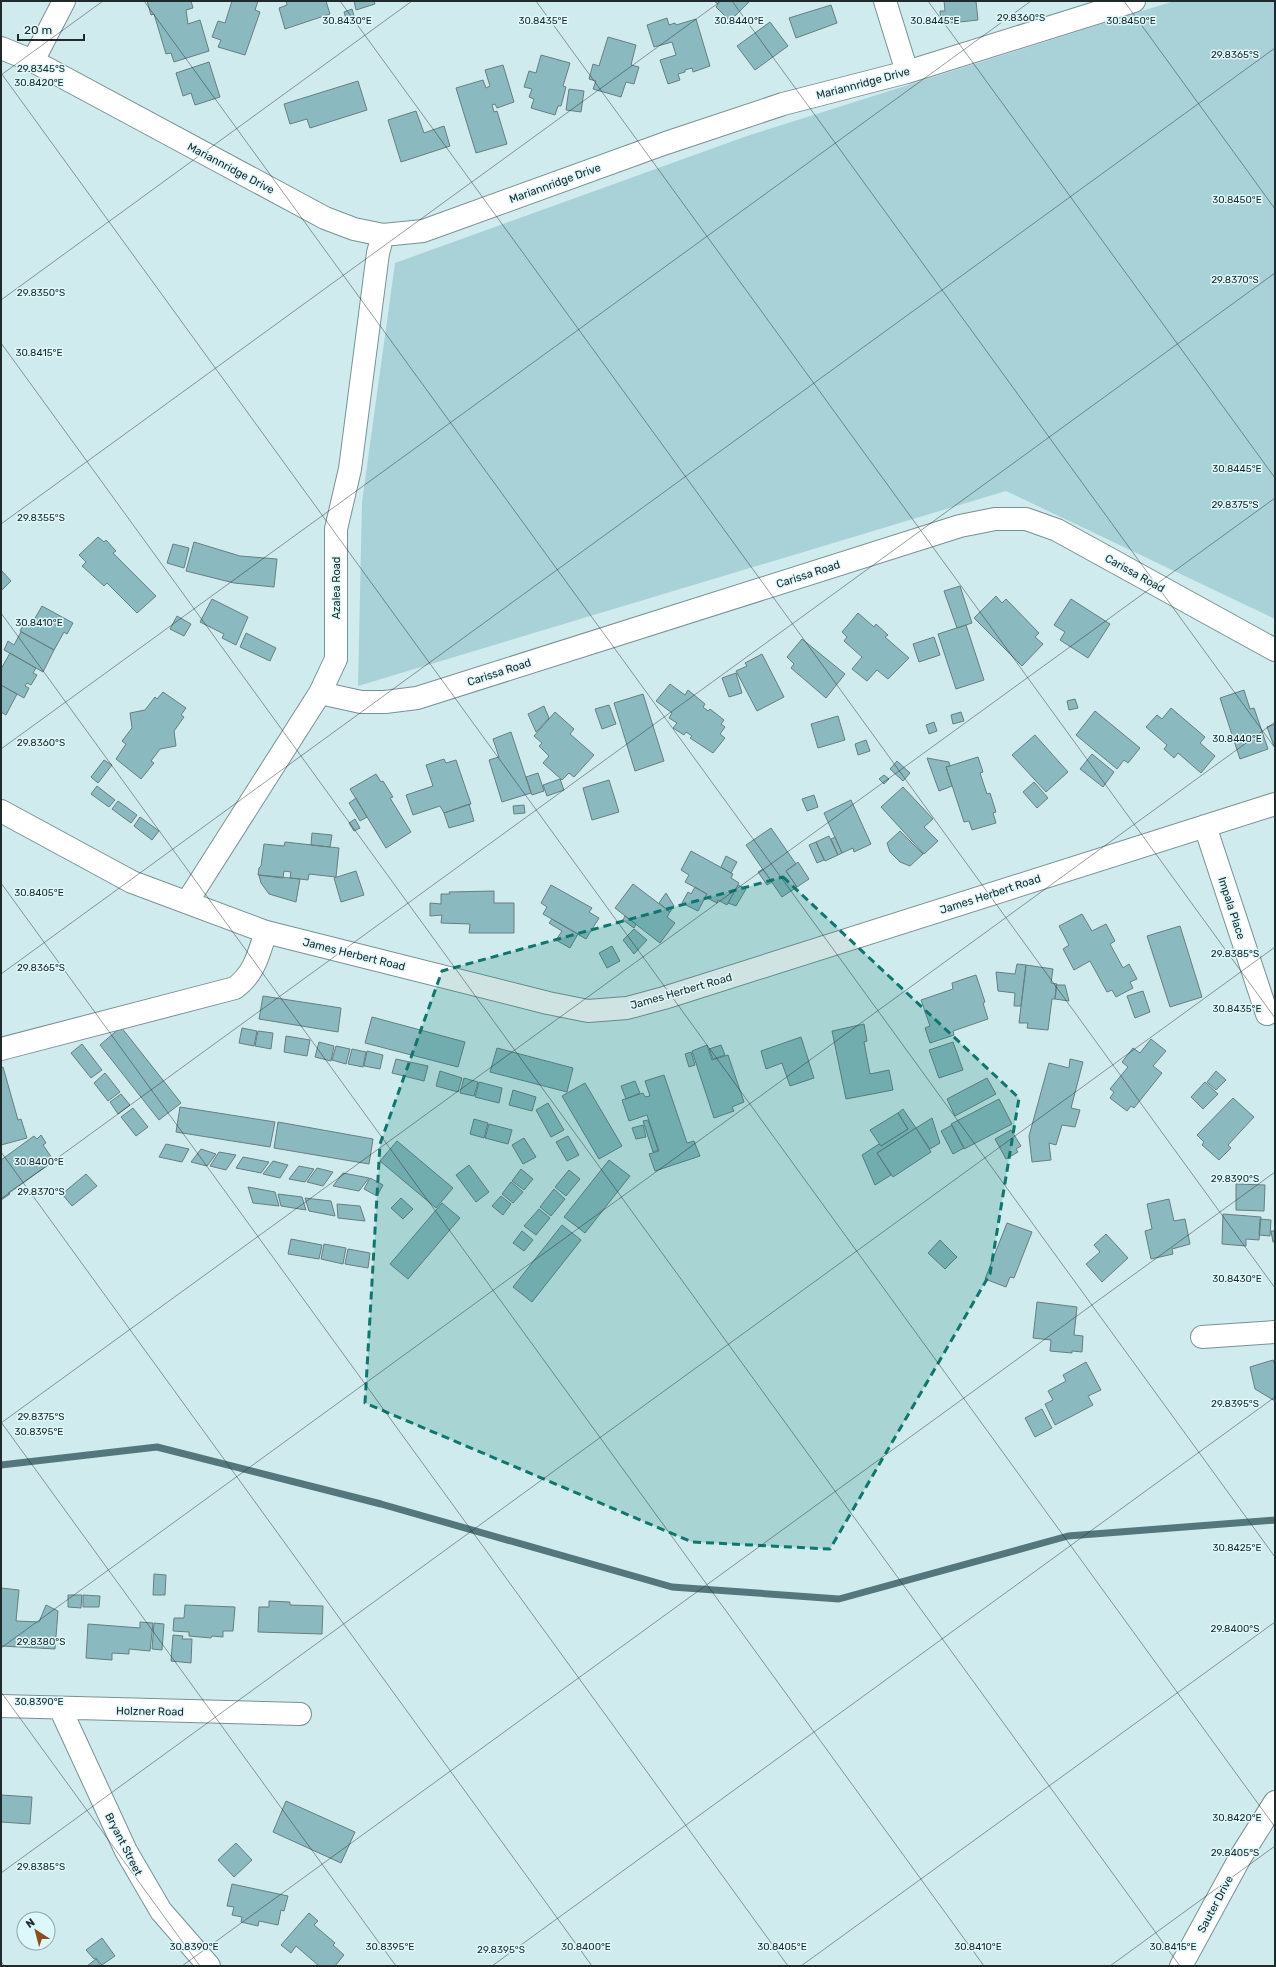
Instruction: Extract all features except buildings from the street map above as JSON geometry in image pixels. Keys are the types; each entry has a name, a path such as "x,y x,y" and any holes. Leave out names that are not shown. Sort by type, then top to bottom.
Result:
{"street":[{"path":"33,61 64,1"},
{"path":"885,1 907,72"},
{"name":"Mariannridge Drive","path":"1,48 33,61 325,218 354,229 383,235 423,232 666,143 783,104 907,72 1134,1"},
{"name":"Azalea Road","path":"187,902 320,693 336,659 336,529 350,469 378,253 383,235"},
{"name":"Carissa Road","path":"320,693 361,702 385,702 417,698 960,526 995,519 1026,519 1057,530 1275,650"},
{"name":"James Herbert Road","path":"1,811 132,882 266,932 548,1003 588,1011 627,1008 664,998 1275,804"},
{"name":"Impala Place","path":"1205,826 1267,1014"},
{"path":"1,1049 235,988 246,979 252,969 266,932"},
{"path":"1202,1337 1275,1332"},
{"name":"Holzner Road","path":"1,1706 300,1714"},
{"name":"Bryant Street","path":"60,1708 126,1851 161,1911 209,1966"},
{"name":"Sauter Drive","path":"1181,1966 1241,1856 1275,1802"}],"highlighted area":[{"path":"783,877 1019,1098 990,1274 830,1549 692,1542 365,1403 380,1144 442,971"}],"shaded area":[{"path":"1174,1 1275,1 1275,619 1006,491 358,686 362,502 395,263 747,136"}],"waterway":[{"path":"1,1465 157,1447 381,1504 672,1587 839,1599 1068,1536 1275,1520"}]}
